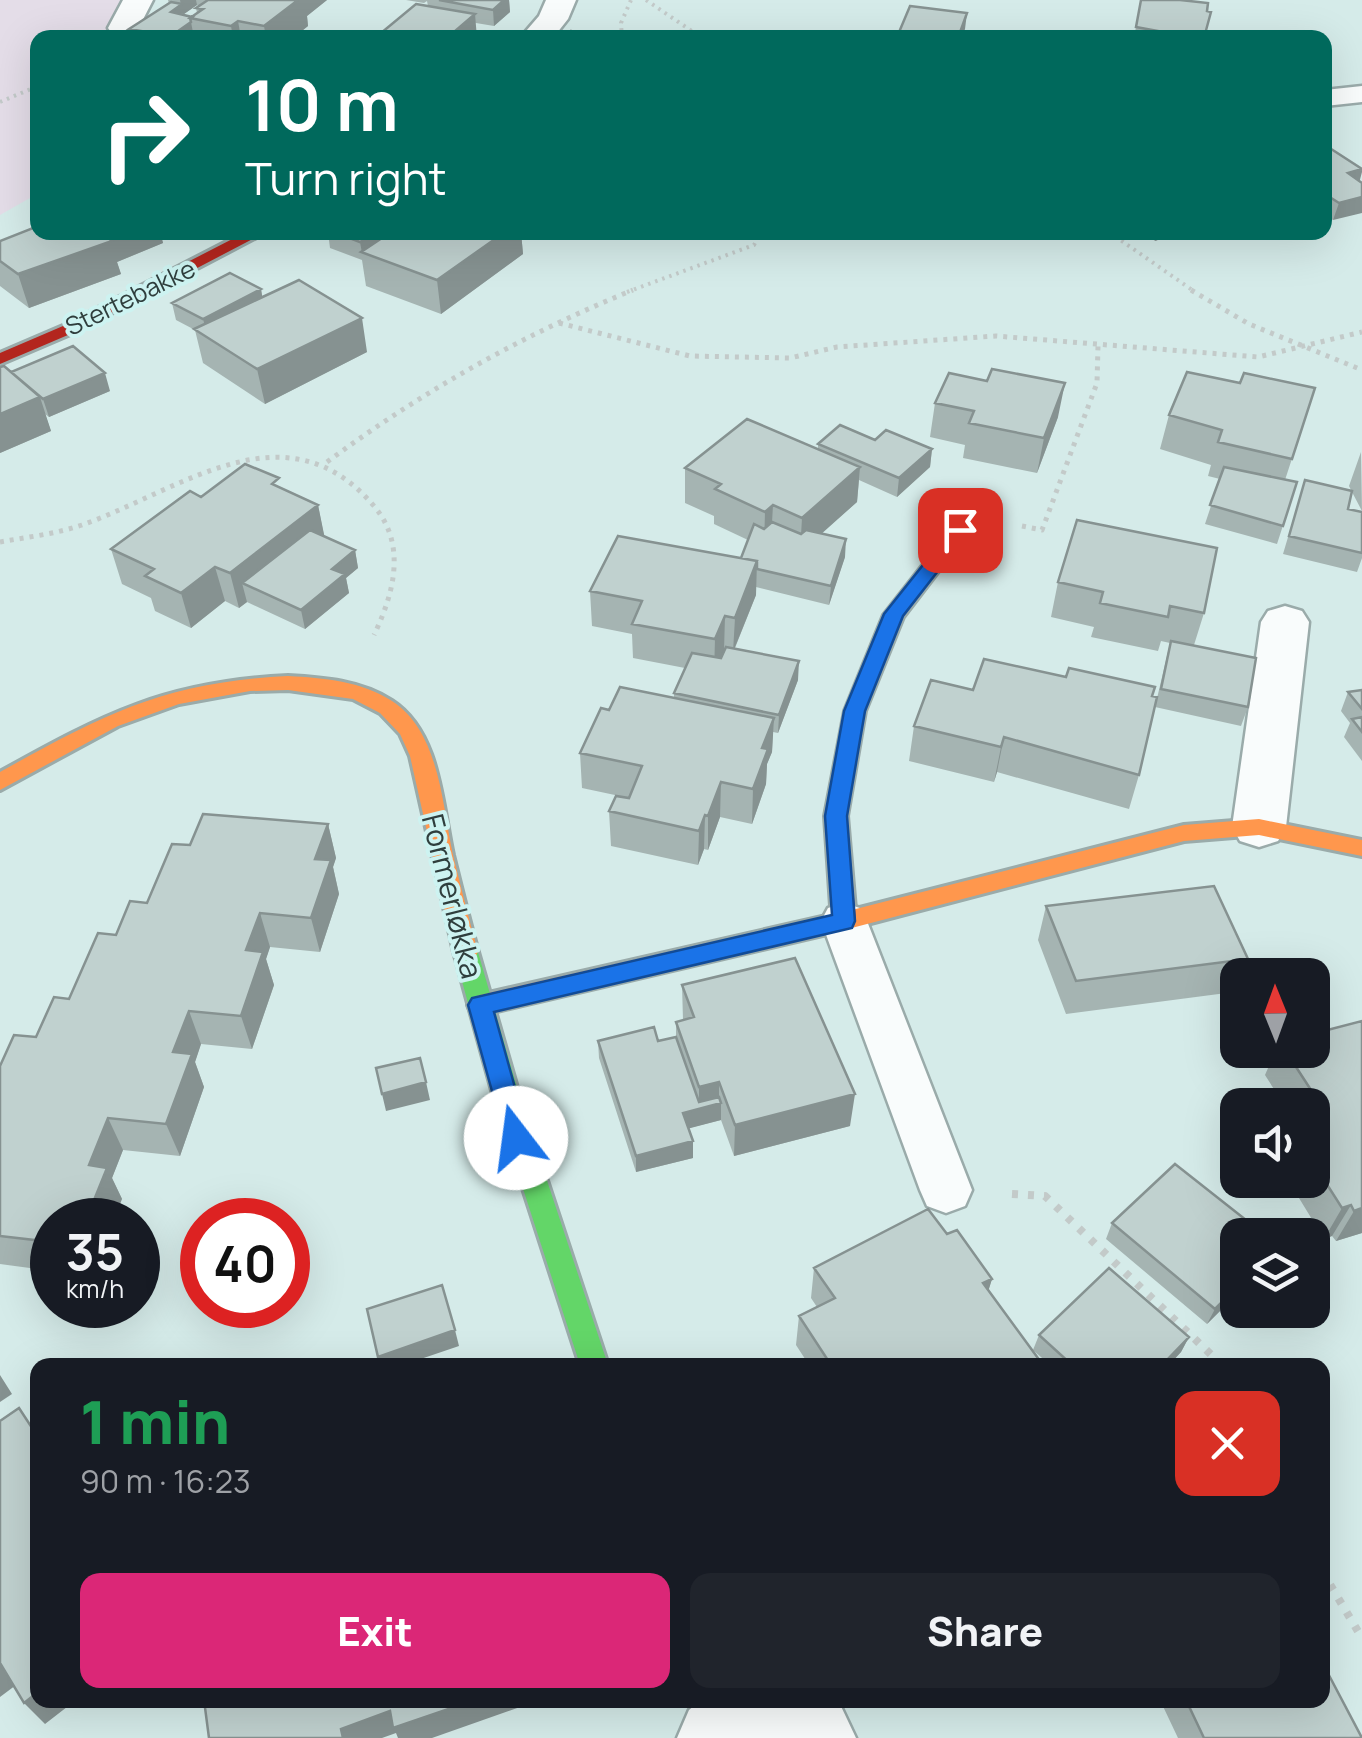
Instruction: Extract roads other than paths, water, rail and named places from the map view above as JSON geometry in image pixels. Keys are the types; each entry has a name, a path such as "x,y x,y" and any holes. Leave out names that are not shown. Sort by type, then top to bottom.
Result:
{"street":[{"path":"124,28 138,0"},
{"path":"543,30 560,0"},
{"name":"Stertebakke","path":"0,358 69,329 242,240"},
{"path":"844,921 836,816 855,711 894,614 960,530"},
{"path":"1259,827 1285,622"},
{"name":"Formerløkka","path":"0,782 150,705 216,692 296,684 347,688 386,704 408,728 423,772 458,928 516,1138 592,1358"},
{"path":"480,1005 844,921 1184,834 1259,827 1362,848"},
{"path":"717,1738 753,1708"},
{"path":"797,1708 816,1738"}],"lane":[{"path":"1332,97 1362,94"},
{"path":"844,921 946,1190"}]}
